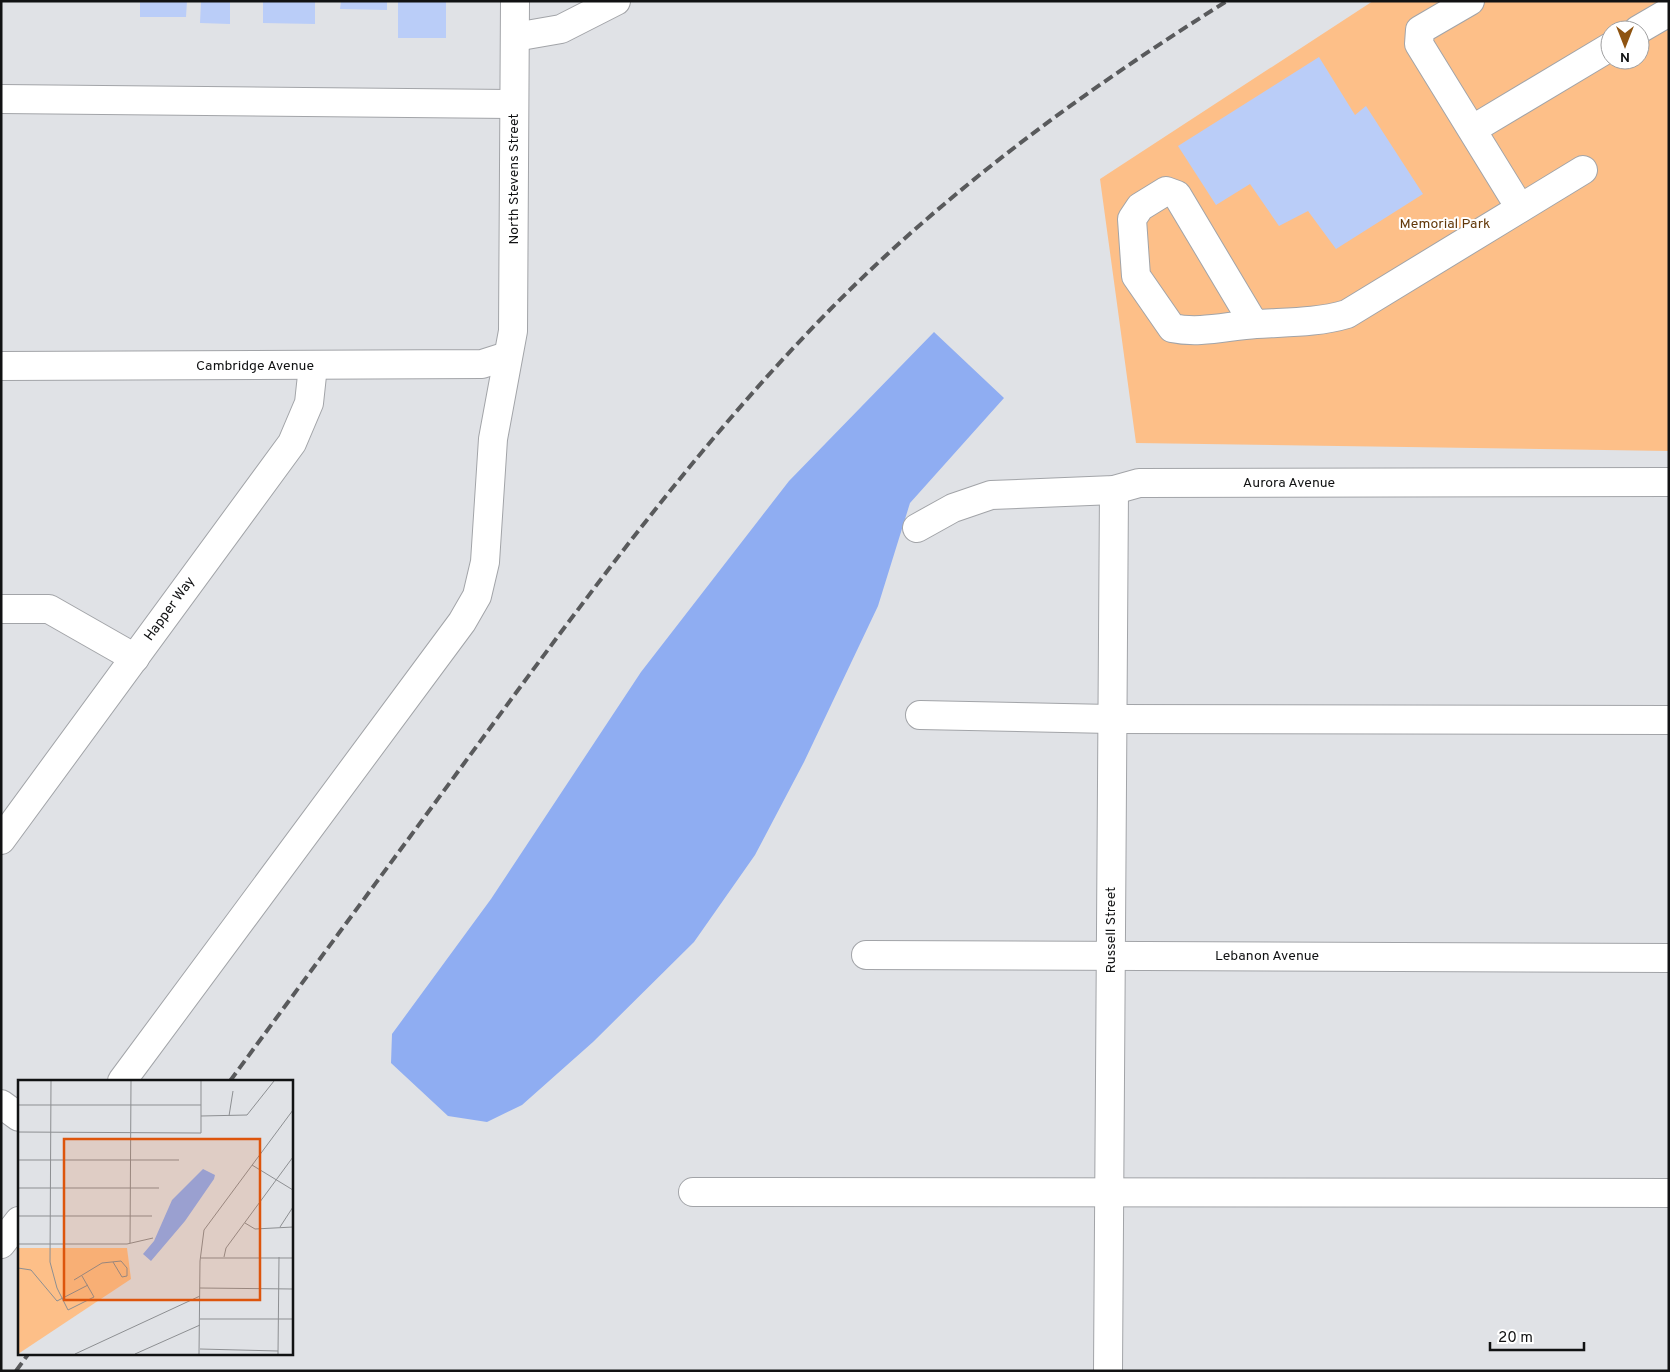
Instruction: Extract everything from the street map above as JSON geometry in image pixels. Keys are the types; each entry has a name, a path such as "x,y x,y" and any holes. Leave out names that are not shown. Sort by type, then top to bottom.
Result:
{"street":[{"name":"North Stevens Street","path":"123,1080 462,622 477,596 485,562 493,439 513,331 515,1"},
{"path":"515,37 561,28 616,1"},
{"path":"1470,1 1420,30 1419,44 1520,208"},
{"path":"1650,23 1669,12"},
{"path":"1473,129 1600,53"},
{"path":"1,99 514,104"},
{"path":"1254,324 1177,195 1166,191 1140,207 1132,219 1136,276 1172,328 1190,332 1254,324 1328,319 1347,314 1584,170"},
{"name":"Cambridge Avenue","path":"1,366 482,364 507,356"},
{"name":"Happer Way","path":"1,840 292,442 309,403 313,366"},
{"name":"Aurora Avenue","path":"917,528 953,508 991,495 1114,490 1138,483 1669,482"},
{"name":"Russell Street","path":"1108,1371 1114,490"},
{"path":"1,609 49,609 134,658"},
{"path":"920,715 1111,719 1669,720"},
{"name":"Lebanon Avenue","path":"866,955 1669,958"},
{"path":"1,1104 18,1116"},
{"path":"693,1192 1669,1193"},
{"path":"1,1244 18,1222"}],"green space":[{"name":"Memorial Park","path":"1373,1 1669,1 1669,451 1136,443 1100,179"}],"water":[{"path":"934,332 1004,398 910,503 878,606 804,762 755,855 694,942 593,1042 522,1105 487,1122 448,1116 391,1063 392,1034 491,899 641,672 789,481"}],"building":[{"path":"140,1 187,1 186,17 140,17"},
{"path":"201,1 230,1 230,24 200,23"},
{"path":"263,1 315,1 315,24 263,23"},
{"path":"341,1 387,1 387,10 340,9"},
{"path":"398,1 446,1 446,38 398,38"},
{"path":"1319,57 1355,115 1366,106 1423,194 1336,249 1308,211 1279,226 1250,184 1216,205 1178,146"}],"railway":[{"path":"231,1080 616,559 694,462 775,368 864,276 961,190 1012,149 1118,72 1227,1"},
{"path":"16,1371 28,1354"}]}
